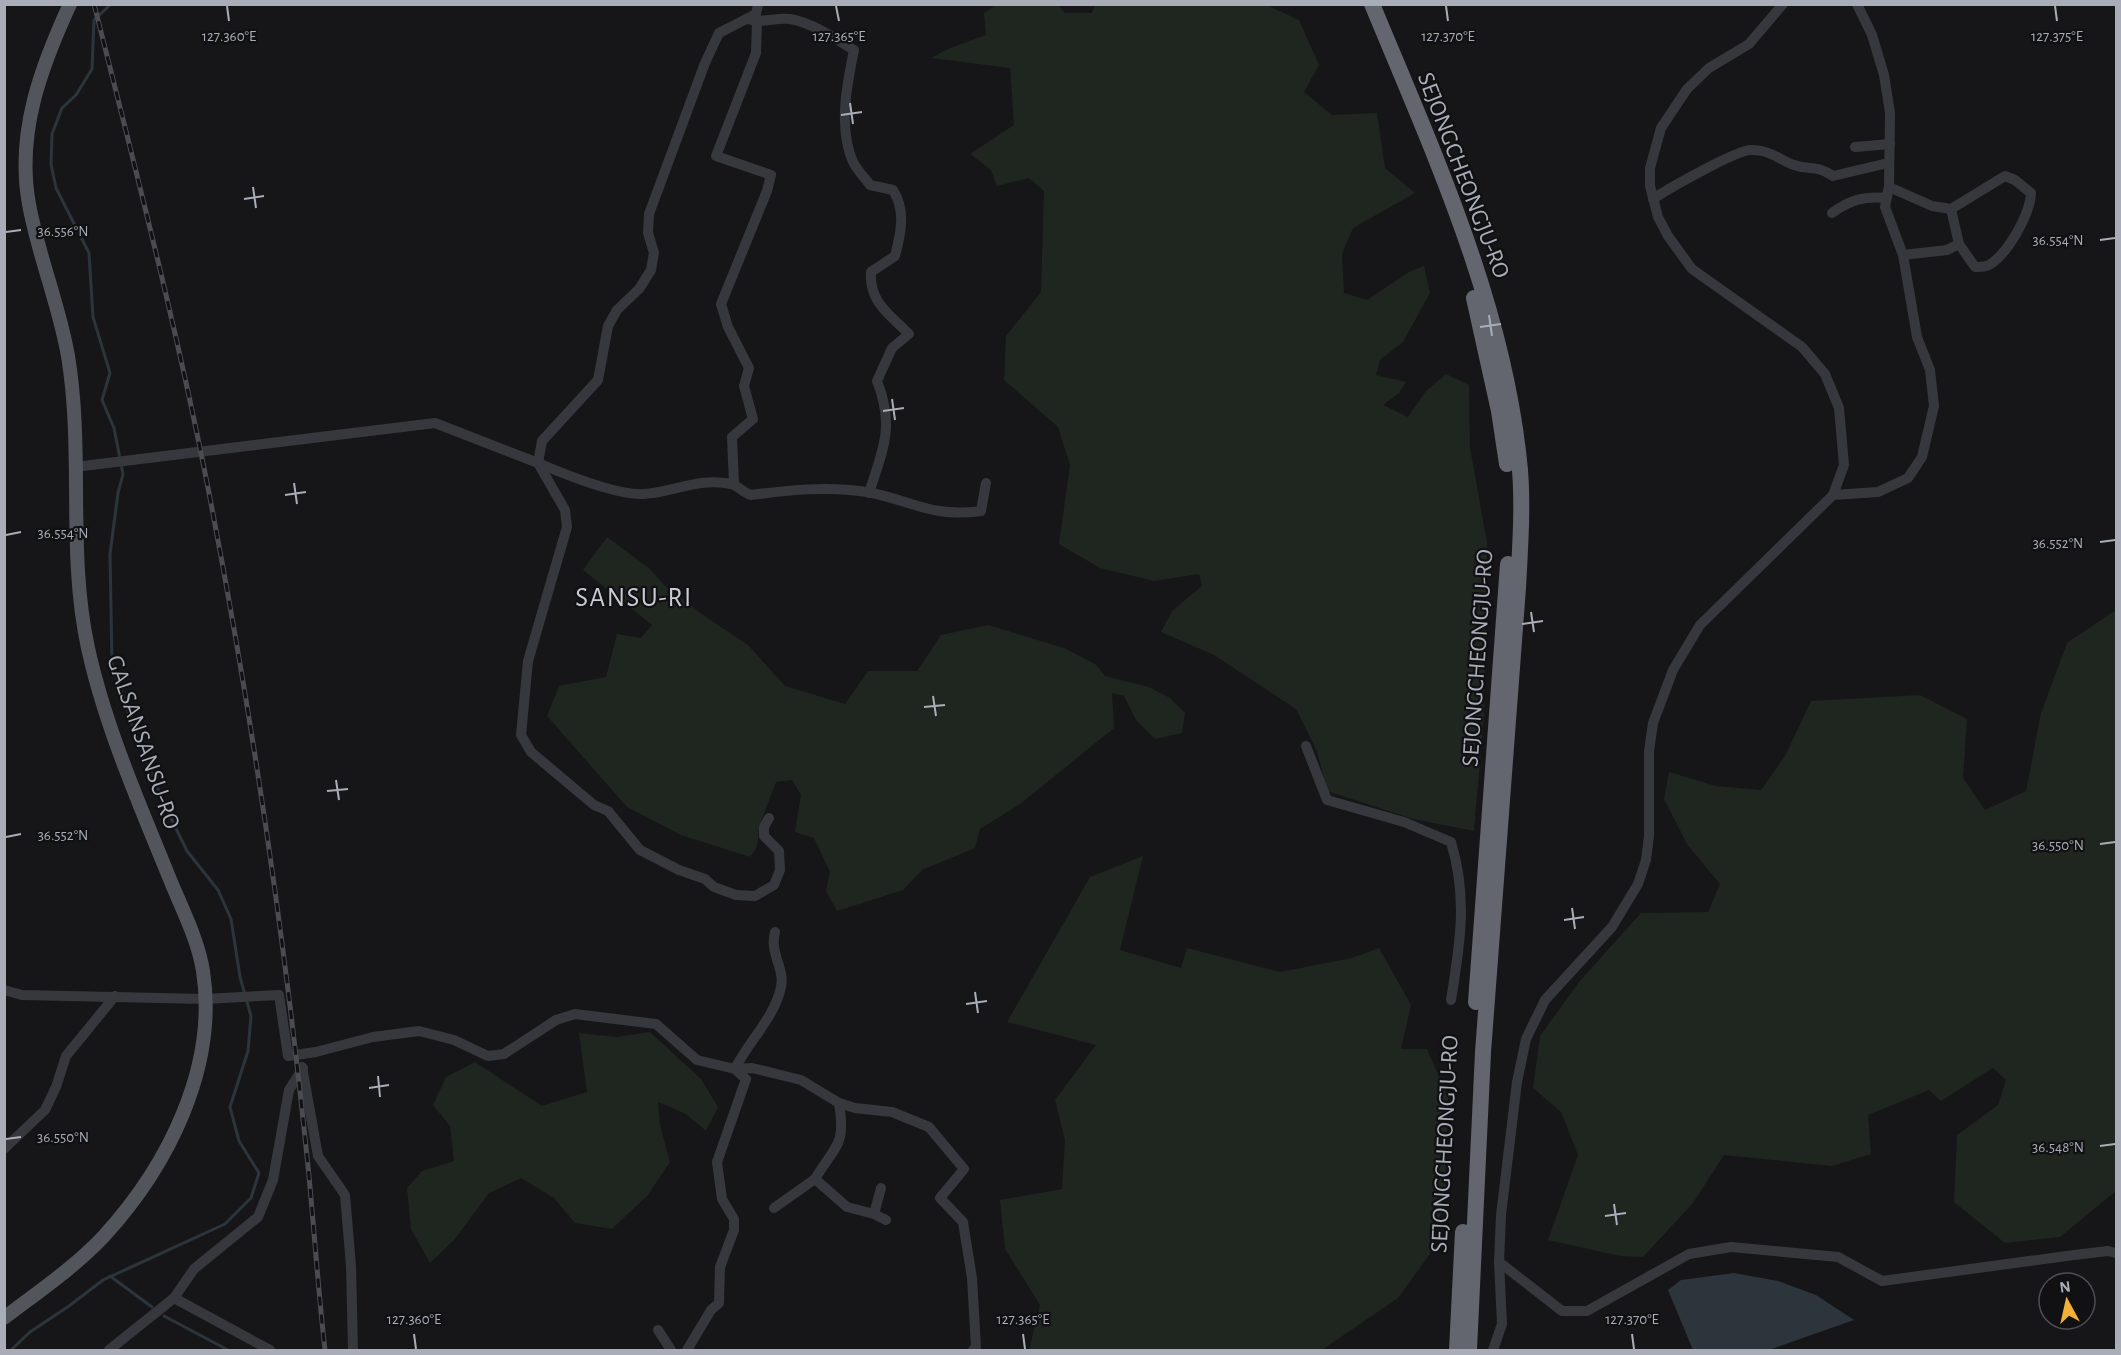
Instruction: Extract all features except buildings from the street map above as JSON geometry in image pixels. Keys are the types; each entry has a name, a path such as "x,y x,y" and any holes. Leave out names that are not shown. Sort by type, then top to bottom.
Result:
{"highway":[{"name":"SEJONGCHEONGJU-RO","path":"1362,4 1444,209 1478,312 1500,411 1511,492 1509,558 1478,958 1464,1344"},
{"name":"SEJONGCHEONGJU-RO","path":"1372,4 1455,211 1492,319 1509,394 1520,470 1518,588 1483,1052 1464,1344"}],"main road":[{"name":"GALSANSANSU-RO","path":"4,1318 103,1237 157,1169 193,1087 202,1058 205,999 203,970 189,925 106,712 88,648 76,548 74,405 67,354 28,202 25,164 33,99 48,51 70,4"}],"street":[{"path":"758,4 752,20 756,53 716,156 771,175 767,191 721,304 728,327 748,368 744,386 753,418 732,437 734,484 743,493 751,495 825,489 869,493 927,511 962,514 981,511 986,483"},
{"path":"1493,1350 1502,1324 1499,1262 1501,1215 1517,1082 1526,1039 1545,1000 1612,927 1638,884 1646,860 1649,836 1649,751 1653,723 1673,670 1687,644 1713,611 1833,495 1844,465 1839,408 1825,374 1802,347 1692,269 1668,236 1653,200 1650,168 1654,147 1673,108 1697,77 1749,44 1783,4"},
{"path":"1833,495 1878,492 1908,478 1922,457 1934,406 1930,370 1917,337 1903,255 1885,207 1888,193 1890,112 1884,75 1872,35 1857,4"},
{"path":"769,818 764,827 764,836 779,851 780,870 774,885 755,896 736,895 714,887 705,879 679,870 640,850 608,811 594,805 531,752 521,735 528,661 567,526 565,510 538,463 542,441 598,380 608,326 617,310 639,289 651,270 654,253 648,233 649,214 705,63 719,33 752,20 776,18 811,25 854,50 846,88 846,126 853,163 870,185 893,190 898,197 903,228 895,256 871,272 870,285 873,297 909,334 892,348 877,381 886,413 887,438 869,493"},
{"path":"1855,147 1890,144"},
{"path":"1653,200 1734,154 1752,149 1779,156 1802,168 1821,168 1833,176 1888,163"},
{"path":"1832,213 1849,201 1888,193 1932,206 1952,209 1974,198 1990,183 2005,176 2015,180 2031,194 2031,206 2025,220 1999,256 1988,266 1975,267 1959,243 1952,209"},
{"path":"1903,255 1947,250 1959,243"},
{"path":"75,467 435,423 585,482 643,495 692,483 734,484"},
{"path":"1306,746 1327,800 1404,822 1450,842 1458,867 1462,933 1451,1000"},
{"path":"735,1069 744,1051 769,1014 780,989 782,980 772,944 775,932"},
{"path":"4,990 22,995 205,999 279,995 288,1056 303,1068 318,1156 345,1195 351,1266 353,1350"},
{"path":"4,1149 45,1110 56,1087 66,1056 115,996"},
{"path":"288,1056 316,1053 373,1037 419,1031 454,1040 488,1056 504,1054 556,1020 575,1014 656,1024 697,1060 735,1069 752,1068 801,1080 840,1103 892,1112 929,1127 964,1169 940,1198 963,1222 972,1278 974,1350"},
{"path":"109,1350 174,1298 194,1269 258,1217 273,1180 289,1090 303,1068"},
{"path":"687,1350 711,1310 719,1303 720,1267 734,1230 734,1219 722,1199 717,1162 746,1079 735,1069"},
{"path":"774,1208 815,1179 838,1148 843,1130 840,1103"},
{"path":"815,1179 847,1207 874,1214 886,1220"},
{"path":"874,1214 881,1188"},
{"path":"1499,1262 1563,1311 1587,1311 1689,1254 1731,1247 1838,1257 1882,1281 2063,1256 2108,1251 2116,1253"},
{"path":"174,1298 270,1350"},
{"path":"658,1330 671,1350"}],"shaded area":[{"path":"996,5 1058,5 1065,13 1092,13 1095,5 1266,5 1299,20 1319,65 1304,92 1332,115 1377,113 1385,168 1415,193 1353,228 1342,254 1344,293 1367,300 1409,272 1424,266 1430,293 1403,342 1380,360 1376,375 1406,382 1399,393 1383,405 1408,417 1426,391 1446,374 1469,385 1470,448 1487,542 1484,716 1474,831 1413,819 1327,791 1317,751 1296,709 1214,655 1161,632 1172,611 1202,586 1199,574 1154,581 1100,568 1059,544 1070,465 1058,427 1004,380 1006,336 1041,292 1044,191 1029,178 997,186 991,170 970,154 1014,125 1010,68 931,58 986,35 984,13"},
{"path":"607,537 649,568 665,586 748,645 785,686 845,704 868,671 917,671 941,635 988,625 1064,648 1095,664 1105,676 1149,687 1170,698 1185,713 1182,733 1155,739 1136,720 1124,696 1112,693 1114,728 1020,804 980,829 975,848 922,870 903,890 837,911 826,891 830,872 814,838 795,832 801,795 792,780 776,782 759,827 757,847 750,857 681,835 627,807 547,716 559,686 606,677 617,634 641,638 652,625 583,570"},
{"path":"2116,610 2116,1191 2060,1237 2005,1243 1954,1202 1957,1135 1998,1105 2006,1080 1993,1068 1941,1101 1929,1090 1868,1115 1871,1154 1832,1166 1724,1155 1693,1203 1643,1257 1620,1256 1548,1240 1578,1155 1561,1112 1533,1088 1540,1036 1579,982 1641,913 1708,912 1720,884 1687,844 1664,799 1669,772 1716,786 1761,790 1785,756 1811,701 1920,695 1967,719 1963,778 1985,810 2026,791 2041,713 2067,643"},
{"path":"1143,856 1120,950 1181,968 1187,948 1280,972 1352,958 1379,948 1411,1005 1401,1049 1427,1049 1448,1097 1445,1198 1430,1254 1398,1298 1322,1350 1029,1350 1040,1305 1005,1249 1000,1200 1062,1189 1065,1140 1055,1100 1096,1045 1007,1022 1090,877"},
{"path":"650,1032 701,1079 718,1107 706,1131 686,1114 658,1102 660,1125 670,1162 647,1196 612,1229 575,1223 554,1198 521,1178 489,1193 455,1239 430,1263 411,1229 407,1188 422,1171 454,1161 450,1126 433,1105 446,1077 475,1062 542,1106 587,1092 579,1033 616,1037"},
{"path":"1734,1273 1778,1281 1816,1295 1854,1320 1769,1350 1693,1350 1668,1290 1681,1280"}],"waterway":[{"path":"11,1350 30,1332 103,1280 225,1224 251,1198 259,1173 239,1141 230,1107 248,1051 251,1016 240,977 231,919 218,890 187,851 166,808 138,741 112,664 110,554 118,493 123,474 114,428 102,400 110,373 93,317 89,253 56,188 51,164 52,134 62,108 76,95 92,69 94,20 111,4"},
{"path":"110,1276 152,1307"},
{"path":"164,1316 228,1350"}],"railway":[{"path":"94,4 183,370 225,576 266,828 289,997 325,1350"}],"district":[{"name":"SANSU-RI","path":"634,597"}]}
